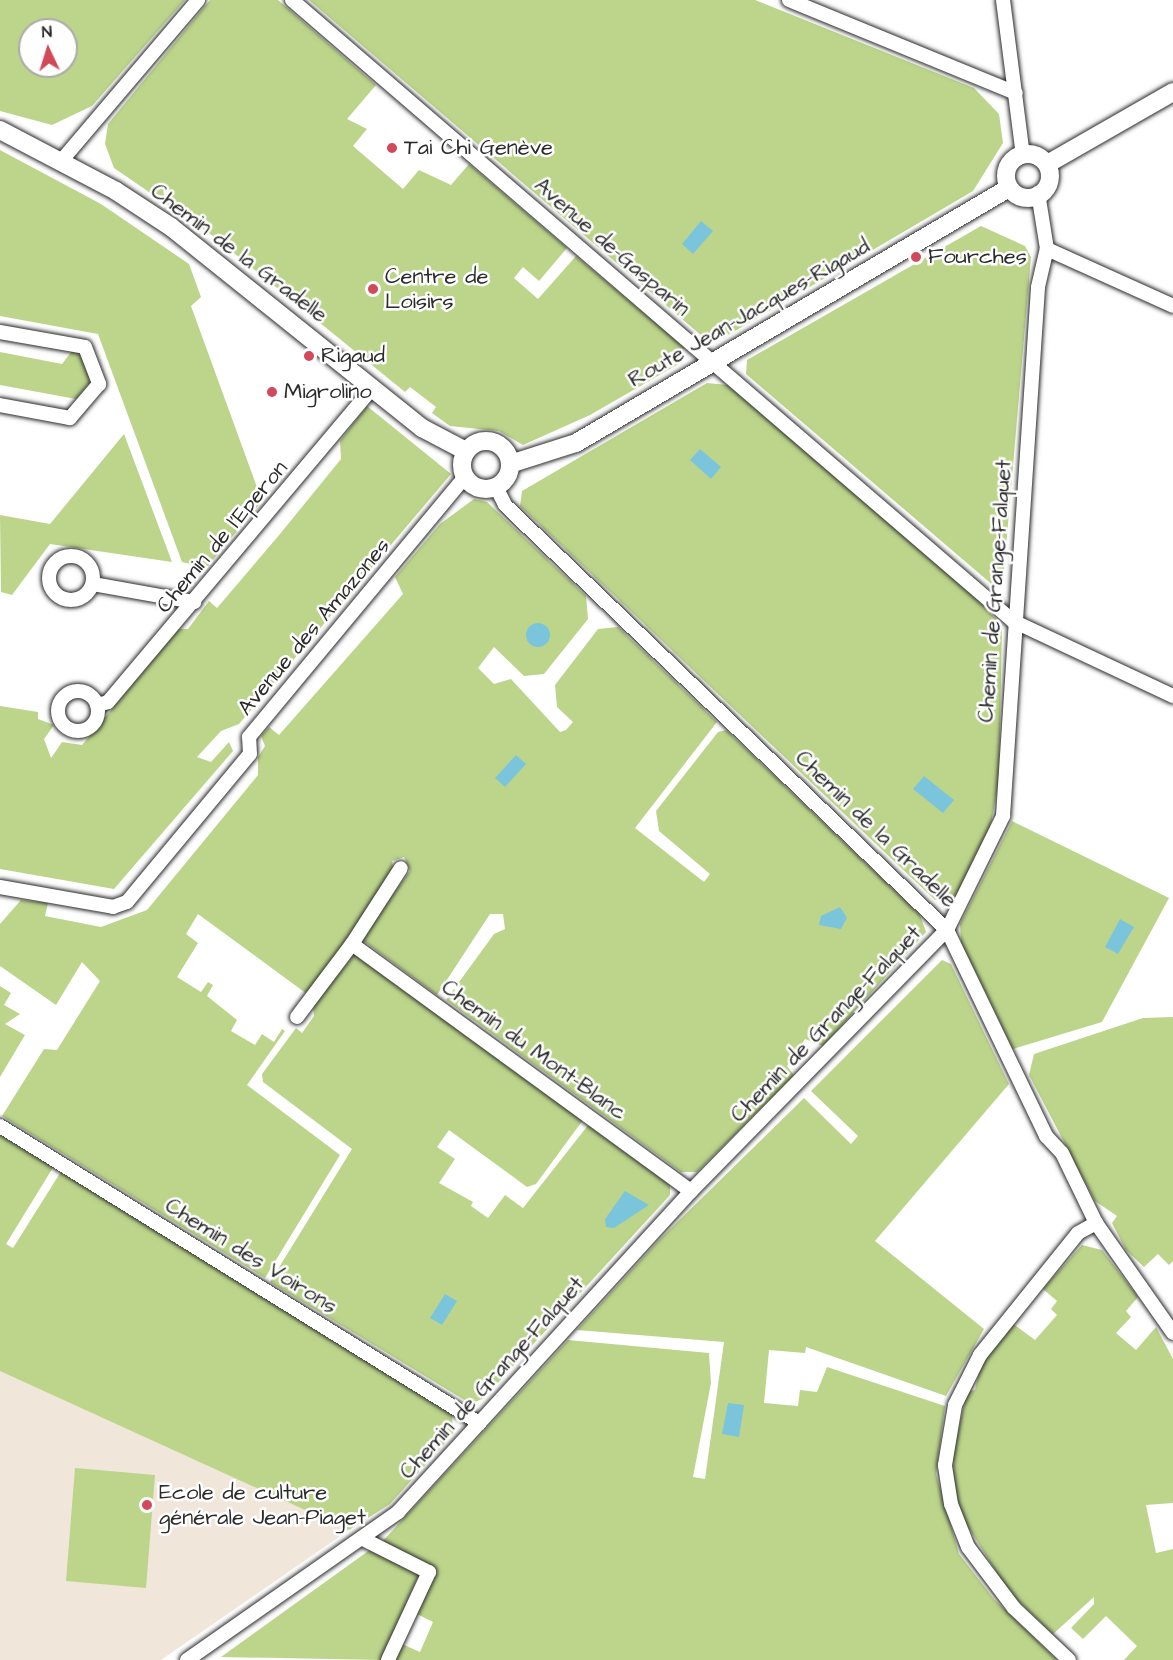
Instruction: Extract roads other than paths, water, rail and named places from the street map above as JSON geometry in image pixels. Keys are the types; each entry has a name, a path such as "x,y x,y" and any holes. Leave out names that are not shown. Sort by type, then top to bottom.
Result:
{"street":[{"path":"62,160 198,0"},
{"name":"Avenue de-Gasparin","path":"292,0 714,361 1013,621 1173,696"},
{"path":"789,0 1016,93"},
{"path":"1003,0 1023,156"},
{"path":"1049,163 1173,92"},
{"name":"Chemin de la Gradelle","path":"0,130 62,160 171,227 423,428 466,451"},
{"path":"1036,154 1049,163 1050,179 1038,193 1020,197 1006,189 1007,170 1023,156 1036,154"},
{"name":"Route Jean-Jacques-Rigaud","path":"510,464 576,443 1006,189"},
{"name":"Chemin de Grange-Falquet","path":"187,1660 363,1539 415,1496 691,1191 947,930 1004,816 1013,621 1038,287 1047,249 1038,193"},
{"path":"1047,249 1173,306"},
{"path":"0,332 85,347 99,384 70,418 0,405"},
{"name":"Chemin de l'Eperon","path":"96,705 108,702 372,387"},
{"path":"478,442 493,442 505,450 510,464 496,487 482,488 465,477 466,451 478,442"},
{"name":"Avenue des Amazones","path":"0,887 113,907 126,902 250,754 249,737 465,477"},
{"name":"Chemin de la Gradelle","path":"496,487 505,505 947,930 1046,1136 1062,1154 1096,1223 1173,1332"},
{"path":"93,584 194,602"},
{"path":"297,1017 352,944 401,868"},
{"name":"Chemin du Mont-Blanc","path":"352,944 691,1191"},
{"name":"Chemin des Voirons","path":"0,1126 479,1423"},
{"path":"1069,1660 1014,1608 968,1547 948,1493 946,1455 955,1406 980,1355 1078,1233 1096,1223"},
{"path":"363,1539 429,1572 388,1660"}],"water":[{"path":"701,221 713,231 693,254 682,244"},
{"path":"700,449 721,467 711,479 690,460"},
{"path":"538,623 546,627 550,635 546,643 538,647 530,643 526,635 530,627"},
{"path":"516,755 526,764 505,787 495,778"},
{"path":"924,776 954,800 943,813 913,789"},
{"path":"840,907 847,918 841,929 819,925 821,916"},
{"path":"1120,919 1134,927 1118,954 1105,947"},
{"path":"625,1191 649,1205 614,1228 606,1227 605,1219"},
{"path":"445,1294 457,1301 442,1325 430,1318"},
{"path":"728,1403 744,1405 739,1437 722,1434"}],"place":[{"name":"Tai Chi Genève","path":"392,148"},
{"name":"Fourches","path":"916,257"},
{"name":"Centre de Loisirs","path":"373,289"},
{"name":"Rigaud","path":"309,356"},
{"name":"Migrolino","path":"272,392"},
{"name":"Ecole de culture générale Jean-Piaget","path":"147,1505"}]}
